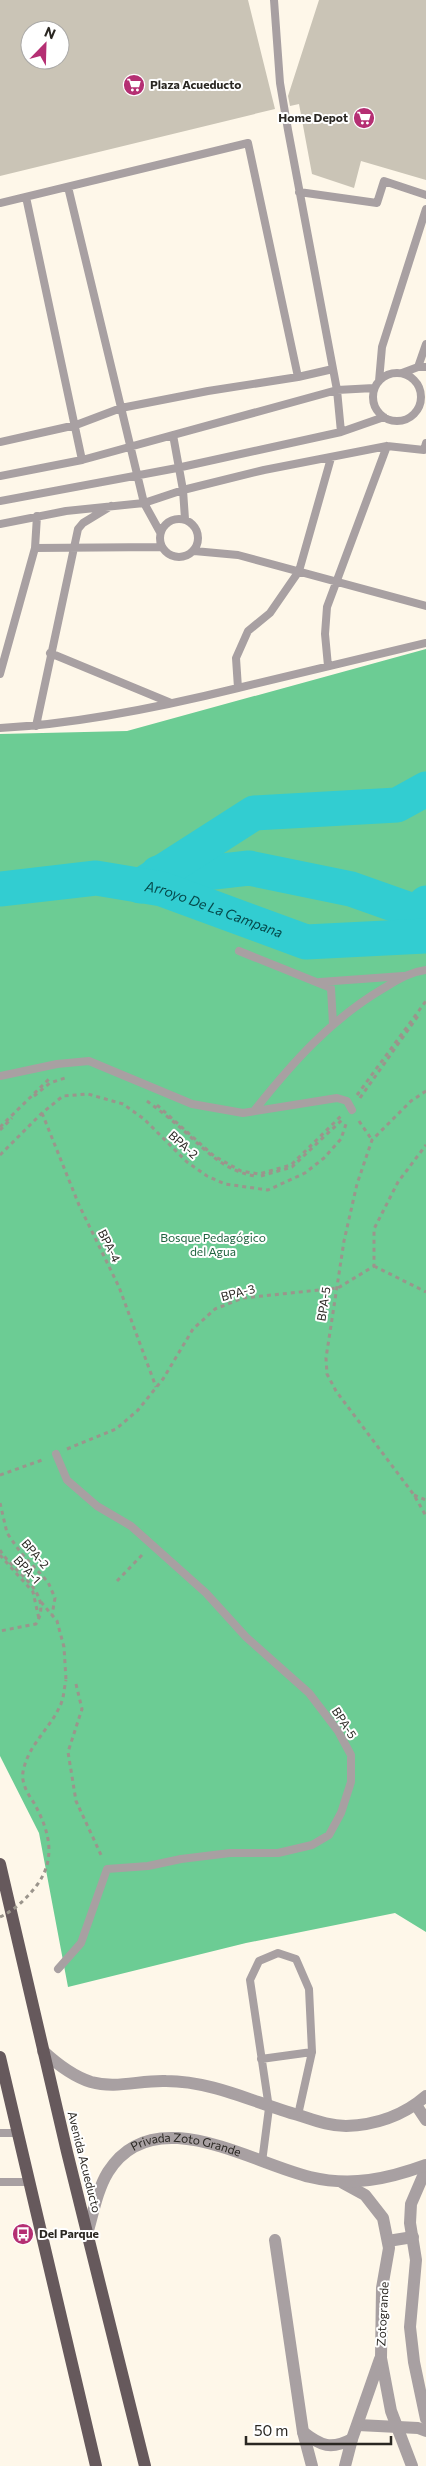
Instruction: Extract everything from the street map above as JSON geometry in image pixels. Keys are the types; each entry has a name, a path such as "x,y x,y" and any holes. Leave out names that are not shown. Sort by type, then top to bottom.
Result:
{"main road":[{"name":"Avenida Acueducto","path":"0,1864 87,2234 145,2466"},
{"path":"0,2057 4,2088 30,2182 96,2466"}],"street":[{"path":"43,2051 72,2074 90,2082 127,2085 166,2080 187,2083 228,2091 269,2108 326,2124 363,2125 384,2121 416,2105 426,2096"},
{"path":"416,2105 426,2120"},
{"name":"Privada Zoto Grande","path":"87,2234 99,2191 107,2173 121,2156 155,2138 173,2136 194,2139 311,2177 338,2181"},
{"path":"338,2181 377,2180 426,2167"},
{"path":"426,2167 411,2204 410,2223 416,2260 410,2327 414,2362 426,2419"},
{"name":"Zotogrande","path":"338,2181 365,2195 374,2204 383,2218 389,2248 382,2288 380,2358 391,2411 412,2466"},
{"path":"388,2241 413,2237"},
{"path":"276,2240 303,2432 312,2466"},
{"path":"346,2466 352,2439 380,2358"},
{"path":"358,2425 418,2428 426,2431"},
{"path":"303,2432 314,2441 327,2446 340,2446 352,2439"}],"lane":[{"path":"274,0 280,82 337,390 341,432"},
{"path":"0,203 248,143 298,377"},
{"path":"300,192 377,203 384,181 426,196"},
{"path":"68,187 144,502 160,532 162,547 173,557 181,558 194,551 238,555 426,606"},
{"path":"26,197 82,460"},
{"path":"384,417 374,404 382,348 426,209"},
{"path":"0,476 82,460 337,390 377,384 393,373 402,373 422,367 426,344"},
{"path":"0,442 76,425 121,408 208,391 298,377 333,369"},
{"path":"0,501 178,468 341,432 384,417 400,420 408,418 423,404 420,389 416,382 402,373"},
{"path":"173,435 183,490 185,519"},
{"path":"328,666 325,634 327,607 387,446"},
{"path":"0,524 37,516 144,502 183,490 264,470 387,446 425,448"},
{"path":"238,688 236,658 248,631 270,613 299,571 331,458"},
{"path":"36,726 50,653 78,530 84,523 112,505"},
{"path":"0,674 3,649 35,548 37,516"},
{"path":"160,532 170,521 185,519 192,523 198,536 194,551"},
{"path":"35,548 75,546 128,549 162,547"},
{"path":"0,728 36,726 172,704 426,643"},
{"path":"50,653 172,704"},
{"path":"240,951 330,988 333,1024"},
{"path":"254,1110 295,1061 333,1024 368,997 412,971 426,970"},
{"path":"316,982 405,976"},
{"path":"0,1076 57,1064 89,1061 192,1104 243,1113 337,1098 347,1101 351,1111"},
{"name":"BPA-5","path":"56,1454 67,1480 97,1506 131,1526 206,1594 246,1637 310,1693 338,1731 351,1755 351,1782 341,1813 329,1835 312,1845 278,1853 230,1853 182,1859 148,1866 107,1869"},
{"path":"58,1969 81,1944 107,1869"},
{"path":"262,2162 269,2108 250,1980 259,1960 278,1952 296,1959 309,1989 312,2052 298,2116"},
{"path":"261,2059 312,2052"},
{"path":"0,2133 17,2133"},
{"path":"0,2182 30,2182"}],"path":[{"name":"BPA-5","path":"426,1091 411,1101 372,1140 357,1184 326,1358 327,1374 336,1391 414,1495 426,1516"},
{"name":"BPA-2","path":"0,1155 42,1113 63,1096 88,1094 122,1104 144,1119 187,1162 207,1176 225,1184 268,1190 305,1174 324,1158 341,1139 351,1111"},
{"path":"351,1111 372,1140"},
{"name":"BPA-4","path":"42,1113 78,1205 120,1287 157,1387"},
{"path":"426,1145 398,1182 374,1229 374,1266 426,1292"},
{"name":"BPA-3","path":"0,1475 116,1429 138,1410 157,1387 192,1329 215,1309 243,1298 338,1288 374,1266"},
{"path":"414,1495 426,1500"},
{"name":"BPA-2","path":"0,1503 7,1533 21,1553 48,1582 55,1598 52,1615"},
{"path":"117,1581 152,1545"},
{"name":"BPA-1","path":"0,1550 5,1560 34,1588 40,1602 39,1619"},
{"path":"0,1555 32,1592 39,1619 36,1624 0,1631"},
{"path":"0,1917 28,1897 42,1878 50,1855 49,1837 40,1814 26,1790 23,1774 28,1752 61,1705 66,1680 64,1647 57,1621 40,1602"},
{"path":"76,1684 82,1709 68,1752 76,1801 107,1869"}],"green space":[{"name":"Bosque Pedagógico del Agua","path":"426,649 426,1932 395,1913 246,1943 68,1987 39,1833 0,1756 0,734 127,731"}],"building":[{"name":"Plaza Acueducto","path":"0,0 248,0 275,109 0,176"},
{"name":"Home Depot","path":"319,0 426,0 426,180 361,161 354,188 312,174 299,104 290,106 288,96"}],"waterway":[{"path":"140,886 254,813 397,805 426,789"},
{"path":"158,873 196,874 249,868 351,889 416,912 426,903"},
{"name":"Arroyo De La Campana","path":"0,889 96,878 162,889 306,942 426,936"}],"place":[{"name":"Plaza Acueducto","path":"134,85"},
{"name":"Home Depot","path":"364,118"},
{"name":"Del Parque","path":"23,2234"}]}
